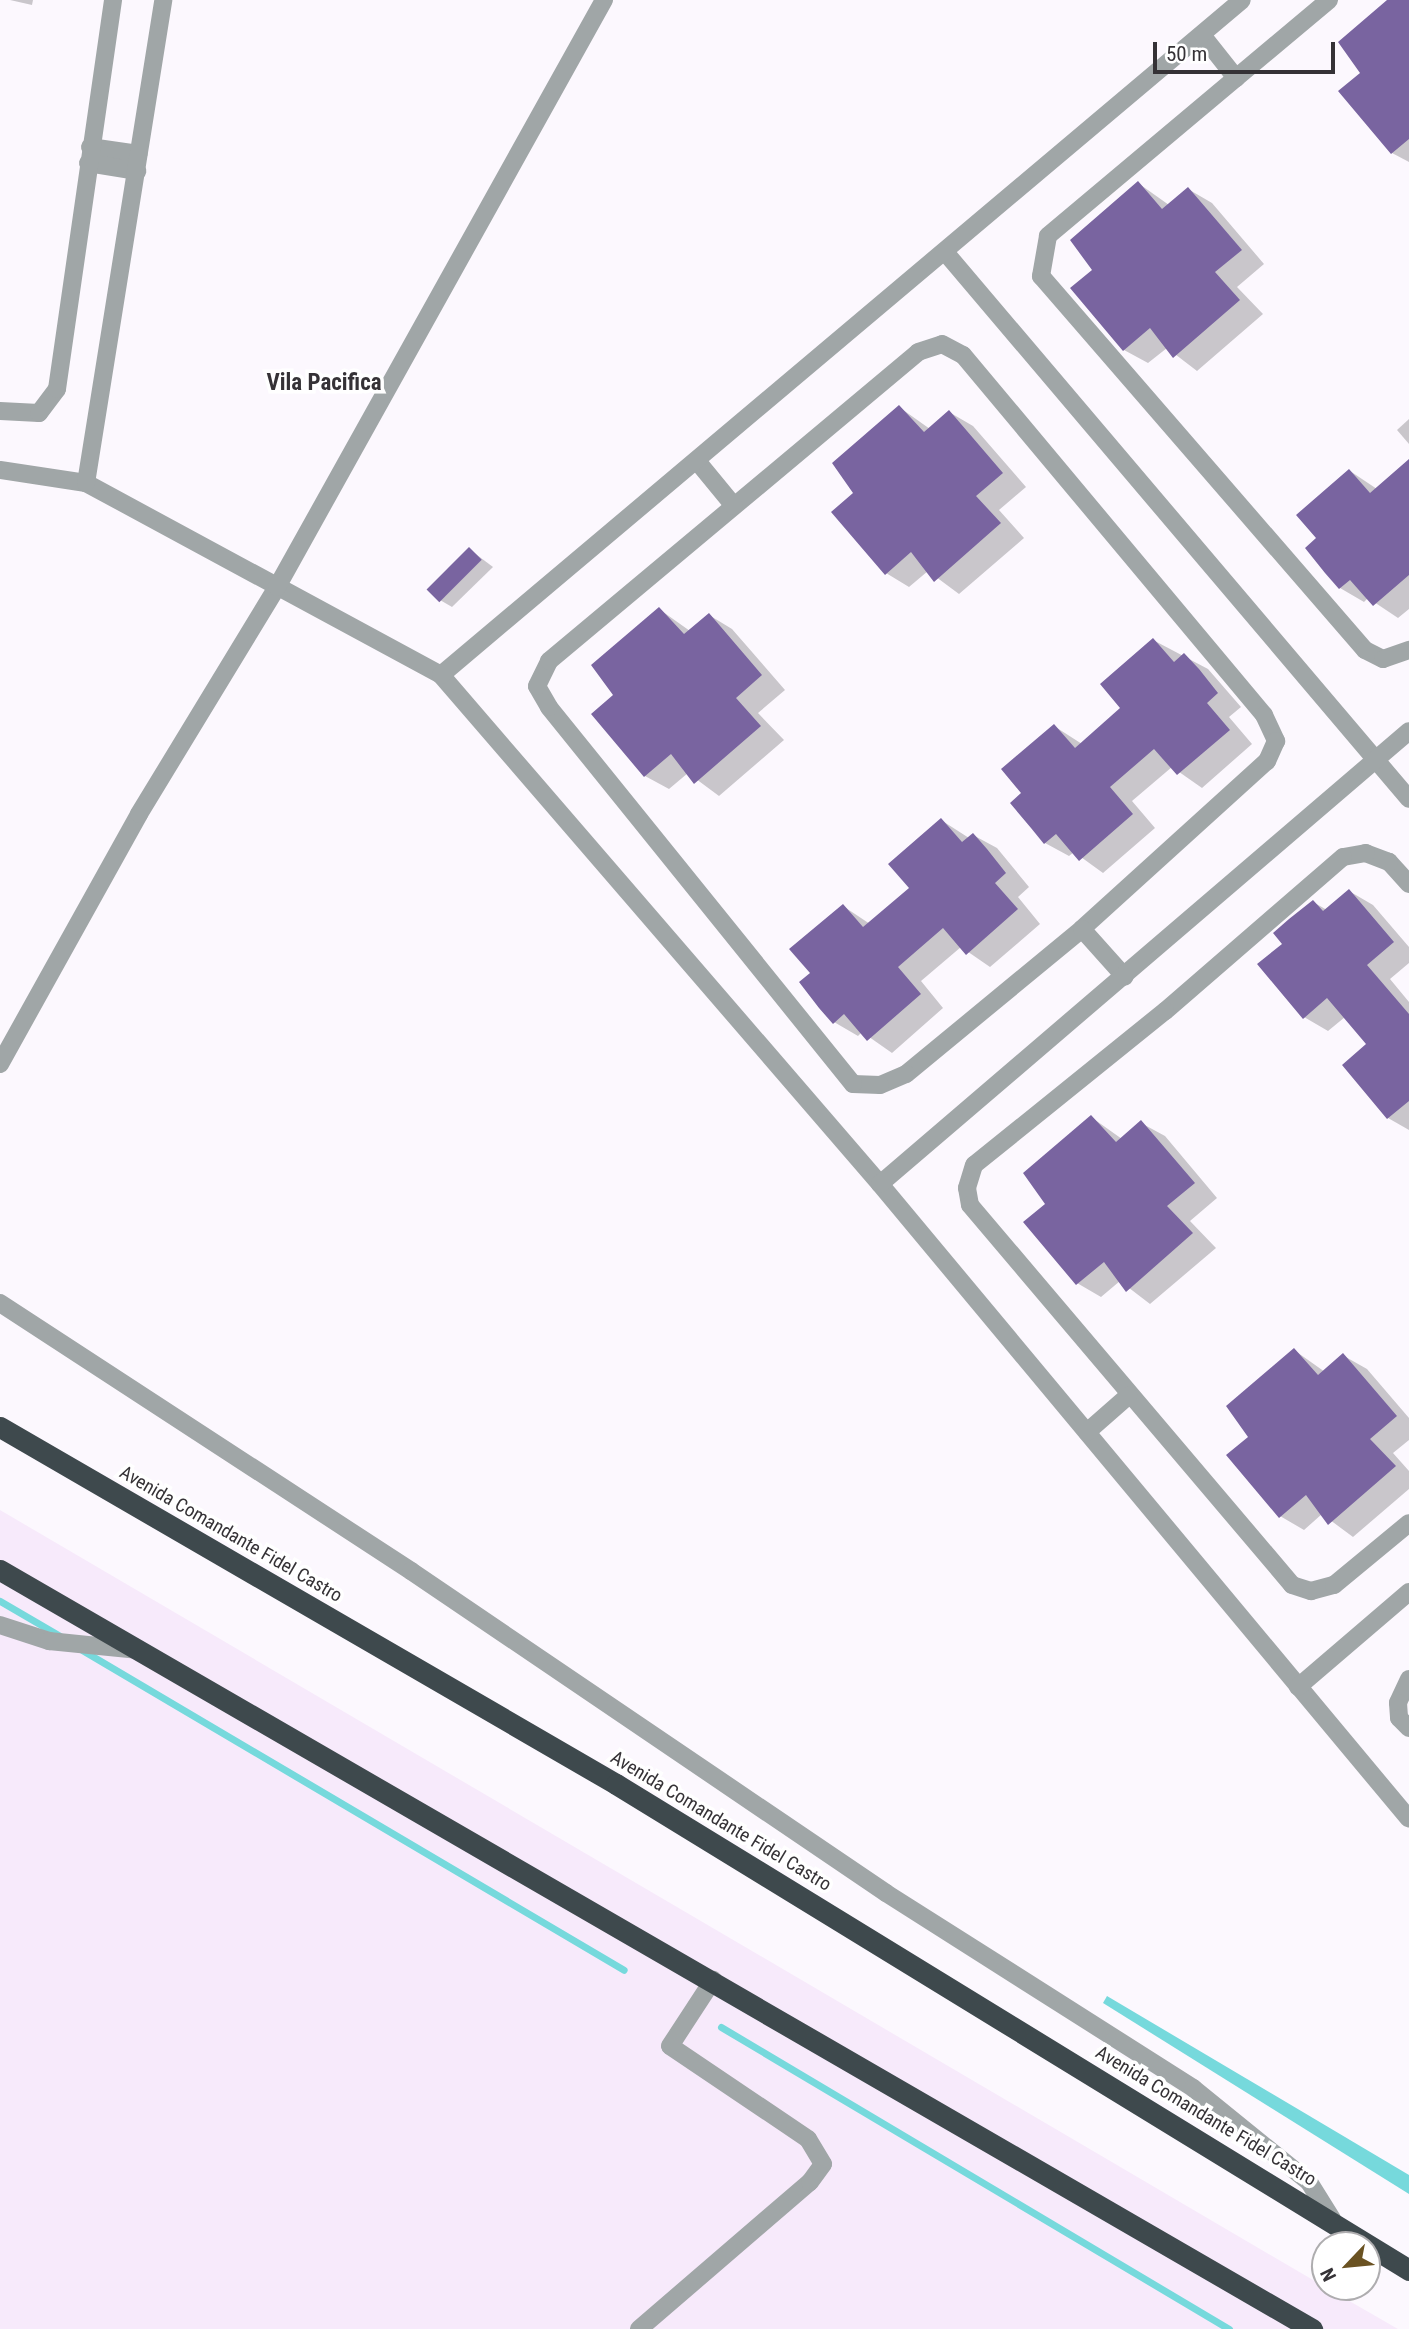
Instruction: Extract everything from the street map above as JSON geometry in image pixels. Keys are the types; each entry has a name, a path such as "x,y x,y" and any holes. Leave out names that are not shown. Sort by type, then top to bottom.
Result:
{"highway":[{"name":"Avenida Comandante Fidel Castro","path":"0,1427 616,1784 1332,2219 1409,2270"},
{"path":"0,1570 713,1979 1312,2329"}],"street":[{"path":"0,411 39,412 57,389 113,0"},
{"path":"86,483 163,0"},
{"path":"0,1064 139,814 277,587 604,0"},
{"path":"441,675 1242,0"},
{"path":"1329,0 1048,236 1041,276 1365,650 1383,659 1409,650"},
{"path":"1202,34 1236,78"},
{"path":"89,155 138,162"},
{"path":"945,253 1409,799"},
{"path":"942,344 963,355 1264,715 1276,741 1266,761 1082,929 906,1074 880,1085 853,1084 548,707 537,686 550,661 734,506 918,352 942,344"},
{"path":"697,461 734,506"},
{"path":"0,470 86,483 441,675 880,1184 1409,1819"},
{"path":"880,1184 1125,977 1409,731"},
{"path":"1409,884 1389,862 1366,853 1343,858 1165,1011 975,1165 967,1188 970,1205 1128,1396 1292,1585 1311,1591 1334,1585 1409,1523"},
{"path":"1082,929 1125,977"},
{"path":"0,1303 411,1571 886,1893 1193,2088 1309,2182 1332,2219"},
{"path":"1087,1432 1128,1396"},
{"path":"1298,1687 1409,1592"},
{"path":"0,1625 49,1641 141,1650"},
{"path":"1409,1679 1398,1703 1399,1718 1409,1728"},
{"path":"639,2329 810,2182 822,2164 808,2139 670,2046 713,1979"}],"shaded area":[{"path":"0,1510 1311,2279 1311,2301 1349,2301 1398,2329 0,2329"}],"water":[{"path":"1107,1996 1409,2175 1409,2194 1103,2003"}],"building":[{"path":"1387,0 1409,0 1409,139 1391,154 1338,91 1360,73 1338,42"},
{"path":"1138,181 1162,209 1188,187 1242,250 1215,272 1240,300 1173,358 1150,328 1123,351 1070,288 1092,270 1070,240"},
{"path":"899,405 924,432 949,410 1003,473 976,496 1001,523 934,582 911,552 885,575 831,512 853,493 832,463"},
{"path":"1409,459 1409,575 1373,606 1350,580 1339,589 1325,573 1305,548 1316,538 1296,515 1349,469 1370,493"},
{"path":"469,547 482,560 439,602 427,589"},
{"path":"659,607 684,634 709,613 762,675 736,698 761,726 694,784 671,754 644,777 591,714 613,695 591,665"},
{"path":"1153,638 1174,662 1184,653 1199,669 1218,693 1207,703 1230,730 1177,775 1154,749 1110,787 1133,814 1079,861 1056,834 1044,844 1010,803 1021,793 1001,769 1054,724 1075,748 1120,708 1100,684"},
{"path":"941,818 962,842 973,833 987,849 1006,873 995,883 1018,909 966,955 943,928 898,967 921,994 867,1041 844,1014 833,1024 819,1008 799,982 810,973 789,949 843,904 863,927 909,888 888,864"},
{"path":"1349,889 1394,942 1367,965 1409,1014 1409,1101 1387,1119 1342,1065 1366,1044 1327,998 1303,1019 1257,964 1282,944 1273,933 1289,919 1313,900 1323,911"},
{"path":"1091,1115 1116,1142 1141,1120 1195,1183 1167,1206 1193,1233 1126,1292 1104,1262 1076,1285 1023,1222 1045,1204 1023,1173"},
{"path":"1294,1348 1318,1375 1343,1353 1397,1416 1370,1439 1396,1466 1328,1525 1306,1495 1279,1518 1226,1455 1248,1437 1226,1406"}],"waterway":[{"path":"0,1601 60,1636"},
{"path":"82,1650 624,1970"},
{"path":"721,2027 1229,2329"}],"district":[{"name":"Vila Pacifica","path":"324,383"}]}
